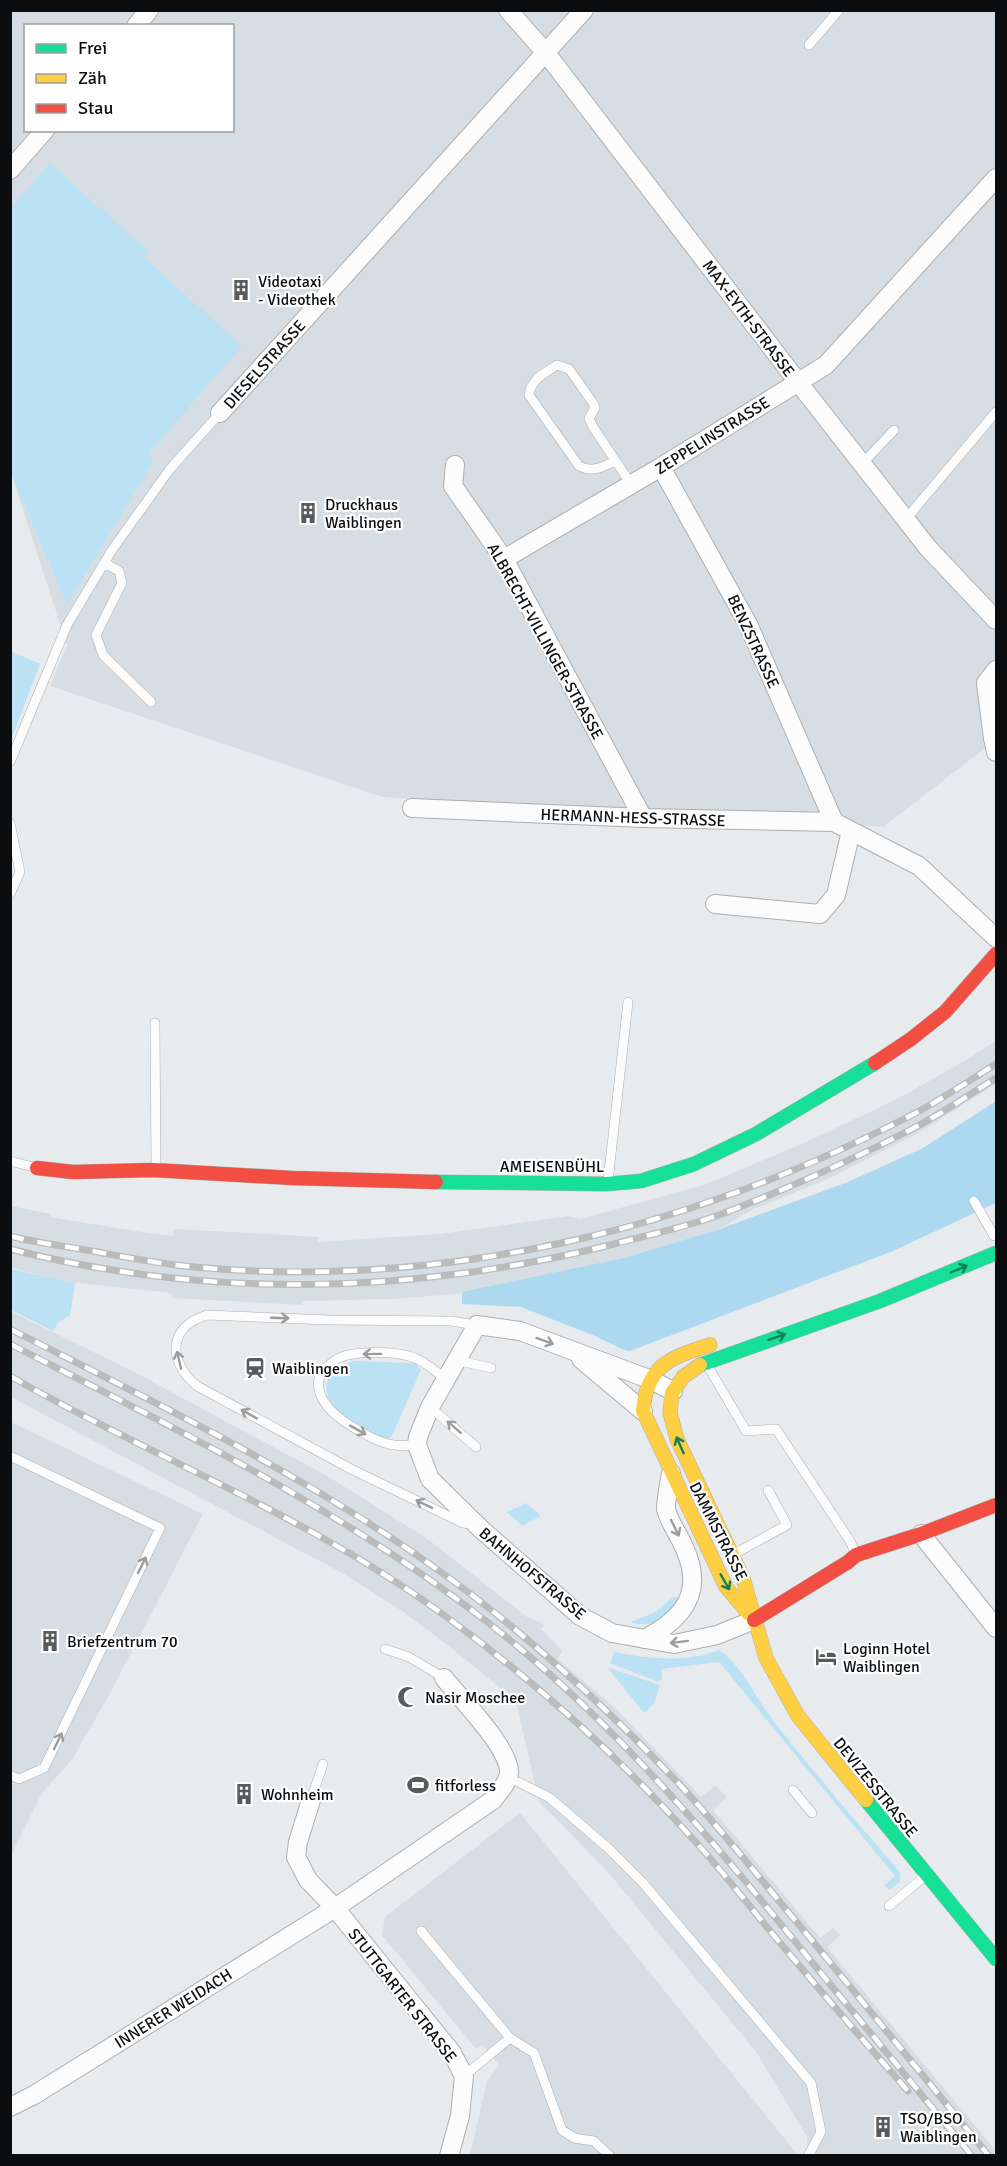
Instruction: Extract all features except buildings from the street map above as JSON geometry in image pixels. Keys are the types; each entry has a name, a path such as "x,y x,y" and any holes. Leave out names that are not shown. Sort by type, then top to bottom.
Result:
{"street":[{"path":"138,24 149,10"},
{"name":"MAX-EYTH-STRASSE","path":"508,10 546,53 928,548 996,620"},
{"name":"DIESELSTRASSE","path":"219,413 584,10"},
{"path":"10,170 43,132"},
{"name":"ZEPPELINSTRASSE","path":"504,559 661,467 825,365 996,178"},
{"name":"ALBRECHT-VILLINGER-STRASSE","path":"455,465 453,486 504,559 643,818"},
{"name":"BENZSTRASSE","path":"661,467 748,624 834,822"},
{"path":"996,670 986,683 996,752"},
{"name":"HERMANN-HESS-STRASSE","path":"412,808 643,818 834,822 919,866 996,938"},
{"path":"715,904 820,914 836,895 851,831"},
{"name":"AMEISENBÜHL","path":"36,1168 109,1176 156,1170 292,1178 538,1184 608,1184 641,1181 694,1164 756,1134 861,1073 920,1033 945,1012 996,954"},
{"path":"782,1321 909,1278 965,1251"},
{"path":"417,1445 430,1407 477,1325 520,1331 649,1379 673,1391 680,1379 705,1362 880,1301 996,1253"},
{"path":"643,1411 643,1397 649,1379 662,1365 719,1342"},
{"path":"570,1350 643,1411"},
{"name":"DAMMSTRASSE","path":"673,1391 669,1402 670,1419 677,1439 743,1578 754,1620"},
{"name":"DAMMSTRASSE","path":"643,1411 726,1587 754,1620"},
{"name":"BAHNHOFSTRASSE","path":"417,1445 430,1479 478,1526 580,1616 612,1633 674,1644 717,1635 754,1620 856,1555 921,1534 996,1505"},
{"path":"644,1639 664,1629 684,1608 693,1581 693,1572 685,1549 665,1508 671,1473"},
{"path":"921,1534 996,1628"},
{"name":"DEVIZESSTRASSE","path":"754,1620 766,1658 798,1716 926,1876 996,1958"},
{"path":"444,1678 499,1744 507,1759 510,1787"},
{"name":"INNERER WEIDACH","path":"10,2107 44,2089 335,1908 510,1787"},
{"path":"311,1800 298,1842 297,1857 308,1880 335,1908"},
{"name":"STUTTGARTER STRASSE","path":"335,1908 452,2053 464,2076 460,2116 449,2156"}],"lane":[{"path":"809,45 839,10"},
{"path":"615,461 597,469 587,470 579,466 529,395 534,381 557,365 569,369 593,403 595,408 589,418 631,484"},
{"path":"906,519 996,412"},
{"name":"DIESELSTRASSE","path":"10,762 67,625 104,563 170,469 219,413"},
{"path":"862,464 894,430"},
{"path":"104,563 119,571 122,583 96,635 103,655 151,702"},
{"path":"10,823 20,872 10,894"},
{"path":"608,1184 628,1002"},
{"path":"155,1023 156,1170"},
{"path":"10,1161 36,1168"},
{"path":"974,1201 992,1237"},
{"path":"477,1325 450,1322 207,1315 193,1319 183,1329 177,1344 176,1358 185,1376 197,1386 351,1469 463,1523 478,1526"},
{"path":"417,1445 393,1445 356,1429 333,1414 321,1400 319,1390 323,1372 332,1363 346,1356 391,1354 413,1358 429,1366 445,1379"},
{"path":"456,1360 491,1368"},
{"path":"705,1362 746,1431 776,1430 850,1541 856,1555"},
{"path":"430,1407 476,1448"},
{"path":"10,1456 160,1528 44,1768 15,1777"},
{"path":"732,1555 787,1525 768,1491"},
{"path":"385,1649 409,1657 444,1678"},
{"path":"311,1800 323,1764"},
{"path":"510,1787 550,1798 622,1862 643,1883 811,2083 821,2132 808,2156"},
{"path":"793,1790 812,1813"},
{"path":"889,1906 926,1876"},
{"path":"421,1931 510,2038 534,2053 562,2130 574,2138 594,2141 610,2156"},
{"path":"464,2076 510,2038"}],"shaded area":[{"path":"11,11 996,11 996,740 883,827 382,797 50,686 67,645 11,473"},
{"path":"50,163 149,252 144,257 242,346 149,453 153,462 67,604 11,474 11,207"},
{"path":"11,651 40,664 11,740"},
{"path":"996,1041 996,1084 920,1132 828,1179 754,1209 717,1230 581,1269 456,1294 393,1299 303,1301 302,1305 172,1298 172,1293 69,1282 11,1268 11,1206 51,1214 50,1217 173,1236 173,1229 318,1237 318,1242 440,1234 568,1216 580,1219 704,1185 804,1143 897,1099"},
{"path":"996,1101 996,1203 893,1251 630,1351 521,1307 462,1304 462,1292 624,1258 717,1230 848,1182 923,1148"},
{"path":"11,1269 75,1283 70,1315 58,1323 53,1331 11,1310"},
{"path":"10,1311 138,1374 329,1477 429,1540 527,1617 542,1623 544,1626 541,1629 563,1651 557,1658 618,1711 701,1797 715,1785 727,1797 713,1810 820,1938 833,1928 840,1935 827,1947 996,2151 996,2155 807,2155 807,2137 757,2053 608,1872 539,1802 516,1701 402,1611 344,1574 11,1397"},
{"path":"354,1361 411,1363 417,1365 421,1370 392,1436 386,1440 346,1418 330,1402 327,1382 331,1373 340,1365"},
{"path":"11,1422 203,1514 113,1688 73,1758 42,1793 11,1855"},
{"path":"526,1503 541,1516 522,1526 507,1512"},
{"path":"673,1597 679,1598 669,1612 659,1620 646,1624 630,1622 654,1613"},
{"path":"719,1650 741,1672 770,1716 801,1756 900,1872 900,1882 889,1890 884,1886 895,1876 719,1662 661,1669 662,1680 656,1681 610,1663 614,1652 680,1658"},
{"path":"607,1667 660,1685 654,1704 644,1713"},
{"path":"520,1813 798,2155 470,2155 487,2081 499,2065 482,2044 476,2049 382,1935 385,1917"}],"railway":[{"path":"10,1236 168,1264 287,1272 379,1269 471,1259 562,1243 651,1220 739,1191 825,1157 908,1117 996,1064"},
{"path":"10,1249 85,1265 161,1277 237,1283 313,1284 389,1281 464,1273 539,1261 680,1227 744,1205 817,1175 889,1141 934,1117 996,1078"},
{"path":"10,1329 225,1440 330,1499 431,1565 530,1642 622,1726 697,1804 989,2156"},
{"path":"10,1344 194,1439 314,1506 430,1580 534,1660 623,1745 707,1836 972,2156"},
{"path":"10,1376 341,1549 394,1581 445,1616 511,1667 575,1721 664,1808 908,2091"}],"traffic: fast":[{"path":"436,1182 607,1184 641,1181 694,1164 756,1134 875,1063"},
{"path":"700,1365 880,1301 996,1253"},
{"path":"866,1800 996,1959"}],"traffic: slow":[{"path":"710,1345 672,1359 663,1366 649,1383 643,1411 726,1587 748,1613"},
{"path":"700,1365 683,1377 672,1393 670,1413 677,1439 743,1578 766,1658 798,1716 866,1800"}],"traffic: jam":[{"path":"875,1063 911,1039 945,1012 996,954"},
{"path":"37,1168 73,1172 153,1170 292,1178 436,1182"},
{"path":"754,1620 856,1555 921,1534 996,1505"}],"place":[{"name":"Videotaxi - Videothek","path":"241,290"},
{"name":"Druckhaus Waiblingen","path":"308,513"},
{"name":"Waiblingen","path":"255,1368"},
{"name":"Briefzentrum 70","path":"50,1641"},
{"name":"Loginn Hotel Waiblingen","path":"826,1657"},
{"name":"Nasir Moschee","path":"408,1697"},
{"name":"fitforless","path":"418,1785"},
{"name":"Wohnheim","path":"244,1794"},
{"name":"TSO/BSO Waiblingen","path":"883,2127"}]}
